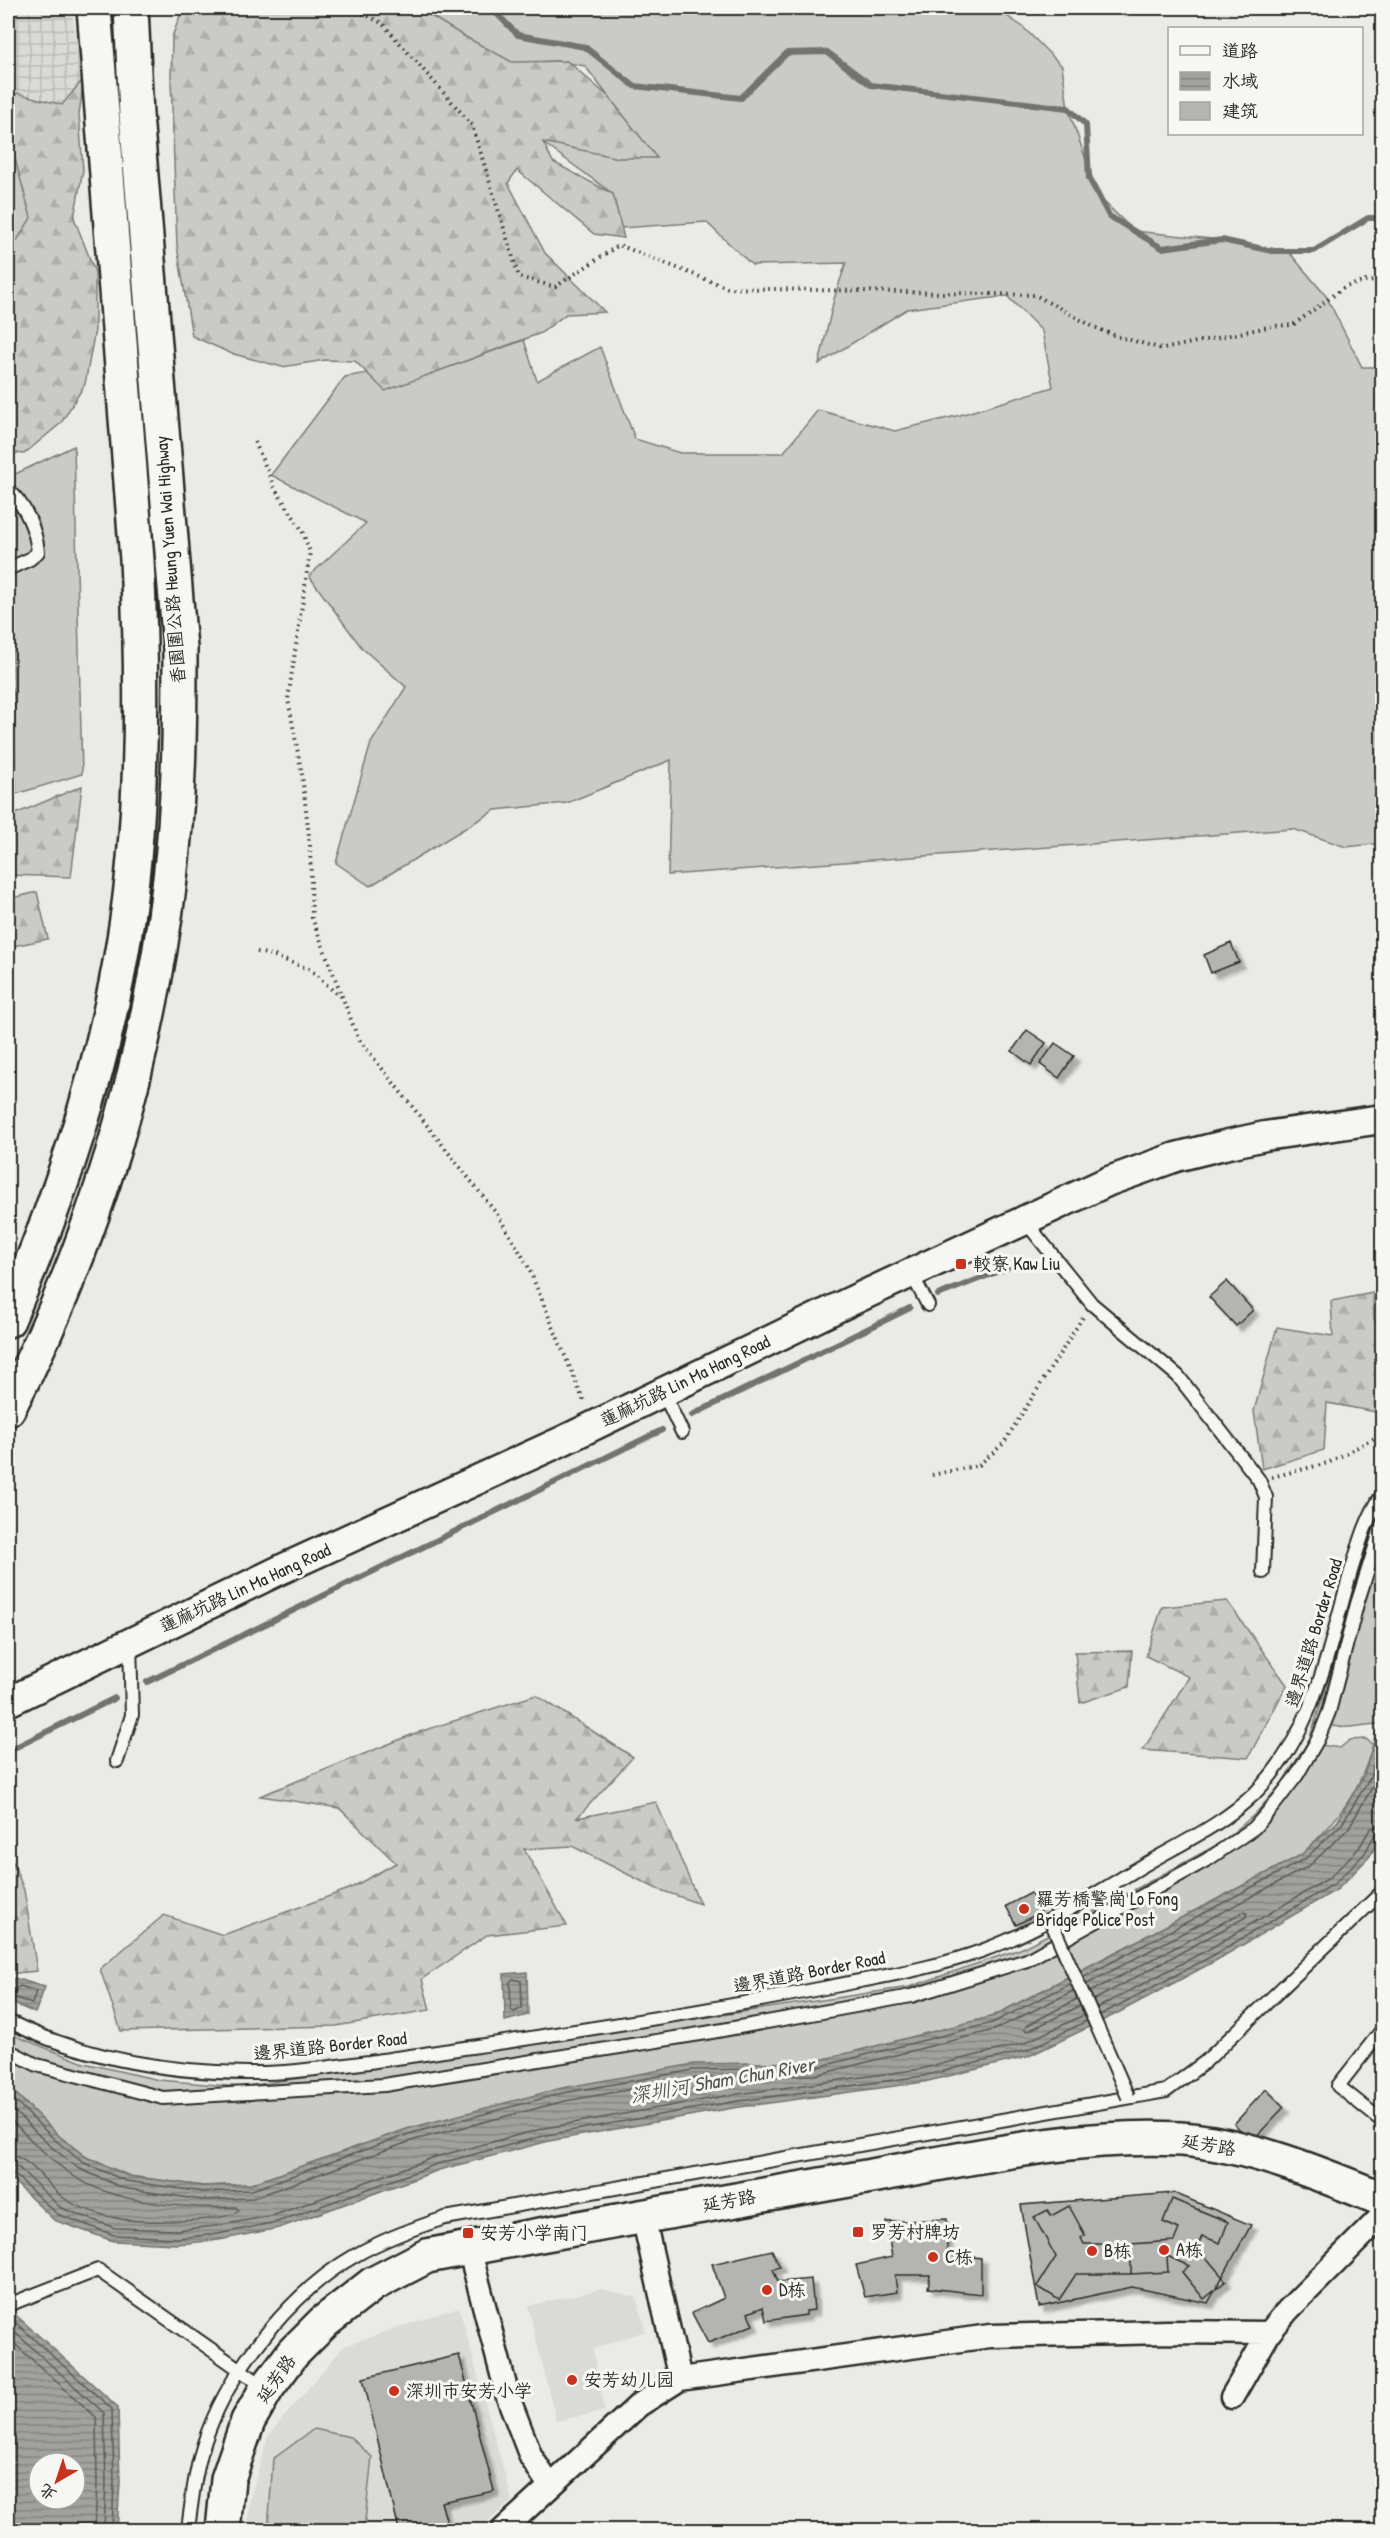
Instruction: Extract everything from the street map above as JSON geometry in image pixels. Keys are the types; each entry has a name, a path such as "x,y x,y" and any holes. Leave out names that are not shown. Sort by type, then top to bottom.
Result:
{"main road":[{"name":"香園圍公路 Heung Yuen Wai Highway","path":"8,1320 56,1201 78,1136 112,997 134,861 138,798 141,646 137,560 93,8"},
{"name":"香園圍公路 Heung Yuen Wai Highway","path":"8,1409 44,1335 76,1258 116,1139 136,1066 151,997 167,902 176,820 180,711 178,614 141,174 131,8"},
{"name":"延芳路","path":"223,2530 228,2479 248,2421 267,2388 292,2353 316,2329 373,2284 427,2256 965,2159 1064,2145 1132,2139 1182,2139 1226,2146 1288,2164 1383,2199"}],"street":[{"name":"蓮麻坑路 Lin Ma Hang Road","path":"8,1702 1109,1181 1176,1157 1265,1136 1383,1119"},
{"path":"643,2216 680,2379"},
{"path":"1232,2397 1269,2333 1288,2310 1383,2216"},
{"path":"469,2248 508,2397 531,2457 550,2486"},
{"path":"503,2530 639,2405 680,2379 990,2336 1168,2332 1269,2333"}],"lane":[{"path":"8,490 17,498 28,519 37,540 38,552 30,559 8,569"},
{"path":"1026,1220 1092,1304 1178,1376 1259,1480 1266,1497 1263,1572"},
{"path":"911,1273 928,1305"},
{"path":"663,1392 682,1432"},
{"name":"邊界道路 Border Road","path":"8,2021 37,2036 76,2050 118,2060 218,2072 290,2072 699,2012 898,1973 985,1950 1050,1919 1216,1823 1246,1802 1275,1770 1292,1747 1311,1709 1364,1529 1383,1495"},
{"path":"8,2050 37,2065 163,2098 384,2085 706,2033 911,1996 1026,1960 1210,1858 1254,1828 1274,1805 1297,1775 1318,1739 1329,1712 1357,1604 1383,1525"},
{"path":"117,1761 132,1715 130,1643"},
{"path":"188,2530 195,2482 208,2432 230,2385 279,2319 323,2277 355,2255 398,2234 445,2218 1166,2091 1205,2062 1383,1892"},
{"path":"1050,1919 1128,2097"},
{"path":"1383,2030 1338,2086 1383,2121"},
{"path":"8,2305 99,2270 267,2388"}],"path":[{"path":"352,8 382,23 472,125 519,277 555,287 619,244 728,288 1035,295 1103,331 1163,349 1273,326 1293,325 1345,287 1366,281 1383,282"},
{"path":"255,442 274,487 302,530 310,552 288,699 302,775 309,834 312,918 358,1038 503,1224 527,1264 585,1404"},
{"path":"257,952 272,955 311,970 341,997"},
{"path":"932,1475 979,1465 1003,1444 1092,1304"},
{"path":"1259,1480 1328,1463 1383,1434"}],"shaded area":[{"path":"8,8 71,8 84,78 62,105 8,90"},
{"name":"安芳幼儿园","path":"602,2289 636,2297 646,2331 593,2349 605,2411 556,2421 528,2306"},
{"name":"深圳市安芳小学","path":"459,2307 512,2501 477,2530 248,2530 249,2502 268,2436 344,2346"}],"green space":[{"path":"183,8 418,8 512,62 567,61 609,97 657,158 619,158 543,142 553,162 613,194 624,238 594,234 517,170 508,183 545,253 605,312 566,314 541,333 385,391 355,361 325,360 282,367 230,353 192,336 177,246 171,79 172,37"},
{"path":"421,8 995,8 1023,27 1062,66 1068,108 1099,197 1134,231 1222,240 1288,251 1326,296 1362,367 1382,367 1382,843 1346,847 1293,829 668,875 671,760 567,803 495,810 370,886 336,863 371,743 406,687 362,648 309,576 366,523 271,475 345,377 367,373 386,390 524,340 537,381 600,347 635,439 680,453 783,453 818,410 895,431 960,415 1053,387 1042,331 1007,296 907,309 819,364 834,299 846,263 752,265 706,222 621,228 613,194 542,142 656,158 585,66 556,61 498,64"},
{"path":"84,78 79,114 83,170 74,218 95,272 95,330 85,384 61,423 24,454 8,452 8,255 31,218 15,159 8,152 8,109 17,93 62,105"},
{"path":"8,143 34,214 8,259"},
{"path":"74,446 82,774 16,794 9,477"},
{"path":"82,786 71,877 8,875 8,817"},
{"path":"37,892 48,939 8,947 8,899"},
{"path":"1373,1293 1374,1319 1382,1330 1382,1413 1327,1403 1324,1450 1262,1469 1254,1411 1277,1327 1333,1336 1331,1301"},
{"path":"1382,1510 1382,1714 1379,1724 1333,1726 1328,1730 1320,1745 1340,1748 1350,1740 1366,1739 1373,1745 1354,1792 1336,1818 1301,1855 991,2017 813,2062 690,2065 410,2128 251,2184 203,2186 130,2176 86,2157 58,2135 8,2086 8,2033 84,2063 159,2080 240,2087 909,1987 1020,1949 1222,1842 1255,1814 1282,1783 1309,1740 1370,1540"},
{"path":"1227,1601 1287,1685 1248,1758 1143,1750 1189,1677 1146,1656 1162,1607"},
{"path":"1132,1651 1129,1687 1080,1703 1075,1652"},
{"path":"536,1695 633,1757 577,1818 656,1802 700,1904 655,1888 572,1846 524,1849 567,1926 487,1935 422,1979 430,2010 336,2026 121,2031 100,1969 164,1915 223,1935 349,1889 396,1863 339,1808 260,1796 416,1733"},
{"path":"8,1850 24,1890 37,1971 8,1974 8,1931 17,1919 8,1909"},
{"path":"314,2429 350,2437 372,2457 364,2530 268,2530 273,2459"}],"water":[{"name":"深圳河 Sham Chun River","path":"1382,1713 1382,1833 1370,1856 1338,1889 1215,1961 1114,2015 1027,2057 924,2082 733,2108 549,2141 439,2170 279,2228 219,2240 177,2244 113,2241 54,2220 8,2176 8,2086 58,2135 86,2157 128,2176 203,2186 251,2184 410,2128 562,2088 694,2064 813,2062 994,2016 1301,1855 1337,1822 1364,1775"},
{"path":"527,1972 528,2015 505,2021 504,1974"},
{"path":"14,1978 45,1987 35,2013 8,2001"},
{"path":"8,2308 118,2407 120,2482 117,2530 8,2530"}],"building":[{"path":"1231,943 1239,962 1211,973 1204,955"},
{"path":"1027,1030 1046,1043 1031,1065 1012,1051"},
{"path":"1055,1043 1074,1056 1059,1078 1040,1064"},
{"path":"1227,1281 1253,1310 1236,1326 1209,1297"},
{"name":"羅芳橋警崗 Lo Fong Bridge Police Post","path":"1031,1893 1041,1912 1016,1925 1006,1906"},
{"path":"1266,2089 1284,2107 1252,2141 1234,2124"},
{"path":"1174,2193 1251,2225 1208,2303 1132,2287 1039,2307 1021,2205"},
{"name":"A栋","path":"1172,2199 1228,2222 1220,2243 1202,2236 1194,2256 1200,2259 1205,2256 1226,2281 1204,2299 1182,2272 1189,2266 1167,2256 1168,2272 1131,2274 1131,2244 1174,2241 1179,2229 1163,2222"},
{"name":"B栋","path":"1069,2206 1085,2235 1081,2238 1084,2244 1131,2244 1131,2274 1076,2274 1059,2300 1037,2286 1056,2257 1034,2217 1048,2210 1051,2216"},
{"name":"C栋","path":"947,2219 947,2253 981,2258 981,2294 928,2288 930,2275 895,2275 897,2292 865,2297 856,2265 892,2257 886,2222"},
{"name":"D栋","path":"772,2250 780,2267 773,2269 778,2282 811,2279 814,2310 806,2311 806,2315 766,2321 763,2307 748,2313 753,2325 708,2343 692,2313 724,2298 712,2264"},
{"path":"459,2355 494,2491 441,2502 449,2530 399,2530 363,2378"}],"waterway":[{"path":"491,8 518,35 585,47 634,86 741,98 787,53 827,52 871,85 1068,108 1086,125 1089,178 1109,216 1162,248 1222,240 1272,251 1314,251 1368,218 1382,218"},
{"path":"938,1295 1007,1268"},
{"path":"692,1415 910,1308"},
{"path":"147,1682 662,1430"},
{"path":"8,1751 115,1698"}],"place":[{"name":"較寮 Kaw Liu","path":"961,1264"},
{"name":"羅芳橋警崗 Lo Fong Bridge Police Post","path":"1024,1909"},
{"name":"罗芳村牌坊","path":"858,2232"},
{"name":"安芳小学南门","path":"468,2233"},
{"name":"A栋","path":"1164,2250"},
{"name":"B栋","path":"1092,2251"},
{"name":"C栋","path":"933,2257"},
{"name":"D栋","path":"767,2290"},
{"name":"安芳幼儿园","path":"572,2380"},
{"name":"深圳市安芳小学","path":"394,2391"}]}
